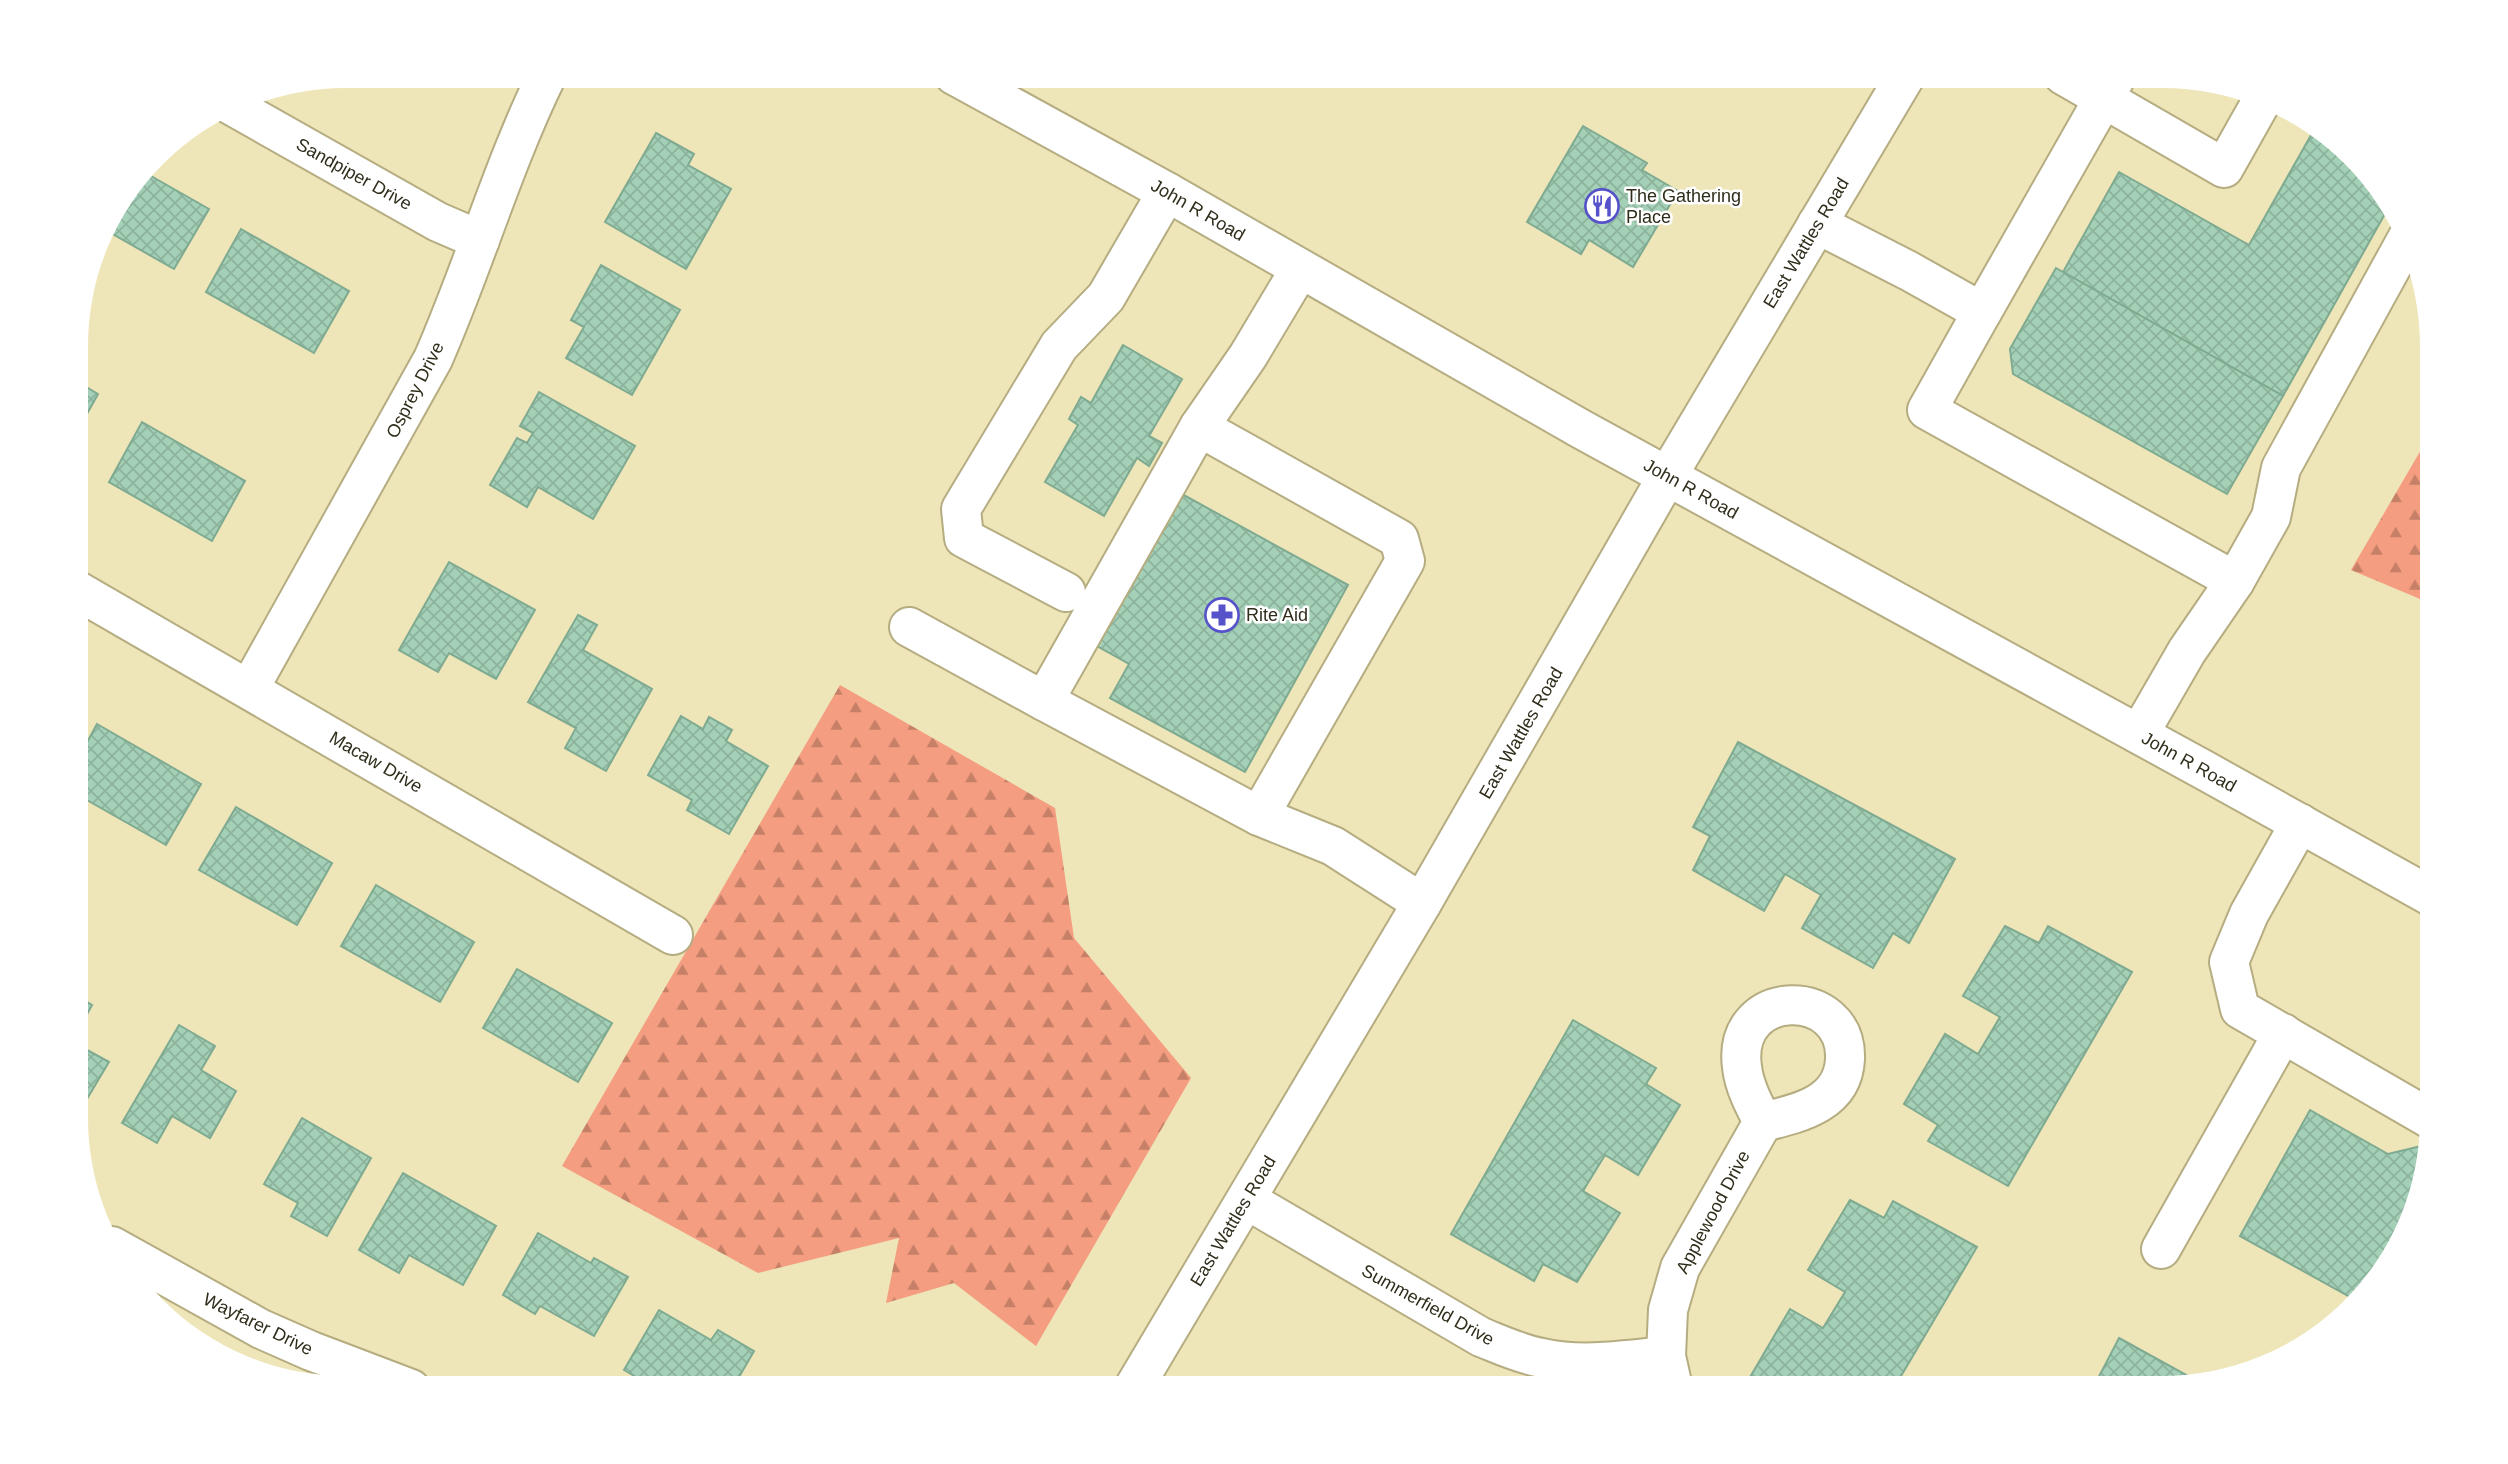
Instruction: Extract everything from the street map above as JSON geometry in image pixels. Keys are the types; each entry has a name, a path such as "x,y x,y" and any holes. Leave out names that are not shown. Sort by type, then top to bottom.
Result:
{"main road":[{"name":"Osprey Drive","path":"249,689 427,370 457,305 504,174 541,88"},
{"name":"John R Road","path":"980,88 1167,192 1580,429 2420,890"},
{"name":"East Wattles Road","path":"1140,1376 1422,903 1668,475 1817,224 1892,88"},
{"path":"2235,581 1927,410 2110,88 2224,168 2259,106"},
{"name":"Sandpiper Drive","path":"240,110 438,222 480,240"},
{"path":"1066,592 964,538 961,509 1059,346 1106,297 1167,192"},
{"path":"1817,224 1982,312"},
{"path":"2139,734 2187,651 2235,581 2271,517 2281,468 2402,249"},
{"path":"1044,701 1199,427 1248,356 1300,269"},
{"path":"1199,427 1399,539 1405,561 1259,816"},
{"name":"Macaw Drive","path":"88,597 673,935"},
{"path":"909,627 1259,816 1333,846 1422,903"},
{"path":"2300,823 2249,914 2229,962 2240,1009 2420,1113"},
{"path":"2161,1249 2283,1033"},
{"name":"Applewood Drive","path":"1669,1372 1668,1310 1680,1268 1763,1122"},
{"name":"Summerfield Drive","path":"1247,1200 1480,1337 1511,1350 1544,1359 1669,1372"},
{"name":"Wayfarer Drive","path":"126,1254 261,1329 377,1376"}],"green space":[{"path":"2420,452 2420,599 2351,570"},
{"path":"840,685 1055,808 1074,938 1191,1078 1036,1346 954,1283 886,1303 899,1238 758,1273 562,1166"}],"building":[{"name":"The Gathering Place","path":"1583,126 1647,163 1642,170 1678,191 1633,267 1589,240 1581,254 1527,222"},
{"path":"656,133 694,154 688,165 731,189 686,269 605,222"},
{"path":"2311,135 2333,151 2357,175 2385,214 2283,396 2063,272 2119,172 2249,245"},
{"path":"150,176 209,209 174,269 113,234"},
{"path":"241,229 349,291 314,353 206,292"},
{"path":"601,265 680,310 632,395 566,358 584,327 571,320"},
{"path":"2056,268 2283,396 2227,494 2013,374 2010,349"},
{"path":"1123,345 1182,379 1149,436 1162,443 1149,466 1137,458 1104,516 1045,482 1078,425 1069,419 1081,397 1091,403"},
{"path":"88,388 98,394 88,412"},
{"path":"539,392 635,446 593,519 538,487 527,507 490,485 517,438 527,443 533,433 520,426"},
{"path":"142,422 245,481 212,541 109,482"},
{"name":"Rite Aid","path":"1180,493 1348,585 1245,772 1110,698 1129,664 1097,646"},
{"path":"449,562 535,610 496,679 449,653 438,672 399,650"},
{"path":"578,615 597,625 583,650 652,689 606,771 565,748 576,728 528,702"},
{"path":"681,716 703,729 709,717 732,730 726,741 768,766 729,834 687,810 692,800 648,775"},
{"path":"97,724 201,784 166,845 88,801 88,741"},
{"path":"1738,742 1955,859 1909,943 1893,933 1873,968 1802,928 1821,895 1785,874 1764,911 1693,870 1710,836 1693,827"},
{"path":"236,807 332,863 297,925 199,870"},
{"path":"376,885 474,942 440,1002 341,946"},
{"path":"2005,926 2039,943 2048,926 2132,972 2008,1186 1928,1141 1938,1125 1904,1104 1945,1034 1978,1054 2000,1017 1963,996"},
{"path":"517,969 612,1023 578,1082 483,1028"},
{"path":"1573,1020 1656,1068 1646,1084 1680,1105 1638,1175 1605,1155 1583,1191 1620,1213 1577,1282 1543,1264 1534,1281 1451,1234"},
{"path":"179,1025 215,1046 201,1070 236,1091 210,1138 172,1116 157,1143 122,1123"},
{"path":"88,1050 109,1062 88,1097"},
{"path":"2310,1110 2388,1154 2419,1147 2412,1185 2394,1233 2377,1262 2349,1297 2240,1236"},
{"path":"302,1118 371,1158 327,1236 291,1216 298,1203 264,1184"},
{"path":"403,1173 496,1226 463,1285 409,1255 399,1273 359,1250"},
{"path":"1850,1200 1884,1218 1893,1201 1977,1247 1901,1376 1751,1376 1790,1309 1823,1328 1845,1292 1808,1270"},
{"path":"538,1233 591,1263 594,1258 628,1277 594,1336 540,1306 535,1314 503,1295"},
{"path":"659,1310 711,1340 718,1330 754,1351 740,1376 634,1376 624,1370"},
{"path":"2119,1338 2187,1375 2180,1376 2099,1376"}],"place":[{"name":"The Gathering Place","path":"1602,206"},
{"name":"Rite Aid","path":"1222,615"}]}
